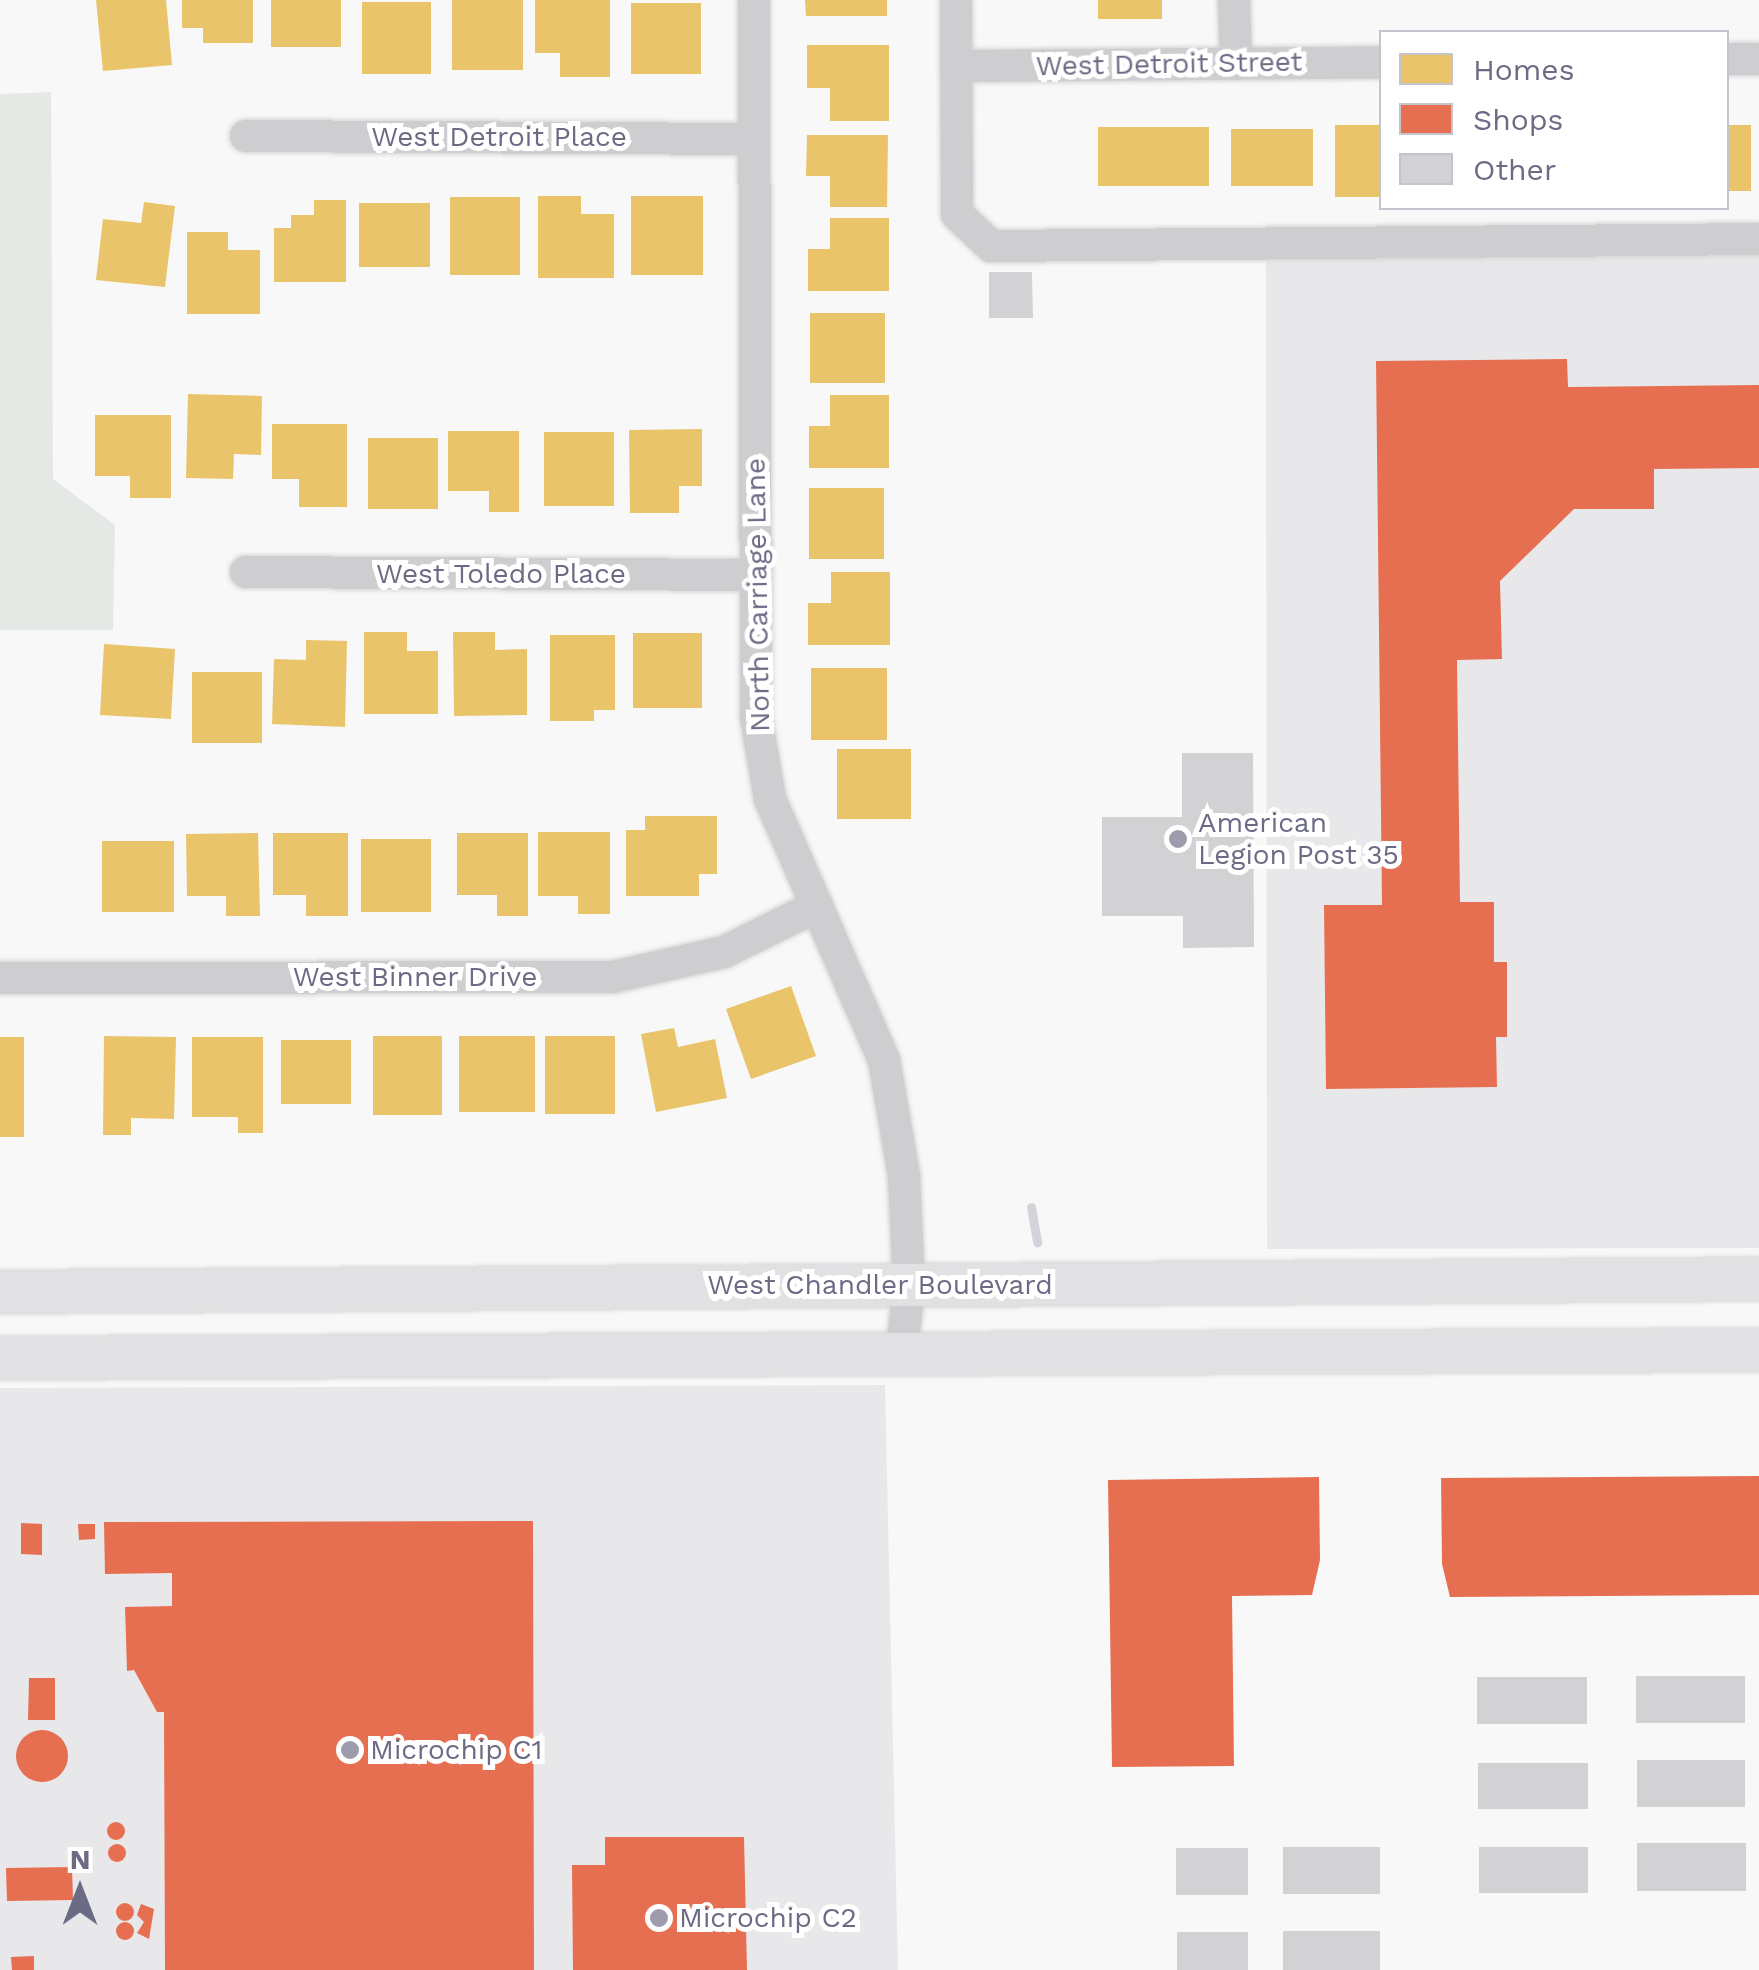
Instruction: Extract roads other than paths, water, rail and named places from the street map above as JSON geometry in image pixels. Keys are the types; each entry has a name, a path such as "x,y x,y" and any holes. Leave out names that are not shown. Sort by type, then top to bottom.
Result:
{"main road":[{"name":"West Chandler Boulevard","path":"0,1292 1759,1279"},
{"path":"0,1358 1759,1350"}],"street":[{"name":"North Carriage Lane","path":"754,0 756,718 770,799 884,1060 902,1160 909,1284 902,1352"},
{"path":"956,0 957,214 991,246 1759,239"},
{"path":"1234,0 1236,64"},
{"path":"1729,59 1759,59"},
{"name":"West Detroit Street","path":"956,66 1379,62"},
{"name":"West Detroit Place","path":"246,136 752,139"},
{"name":"West Toledo Place","path":"246,572 756,576"},
{"name":"West Binner Drive","path":"0,978 613,977 724,952 817,906"}],"waterway":[{"path":"1031,1207 1037,1242"}],"place":[{"name":"American Legion Post 35","path":"1178,839"},
{"name":"Microchip C1","path":"350,1750"},
{"name":"Microchip C2","path":"659,1918"}]}
